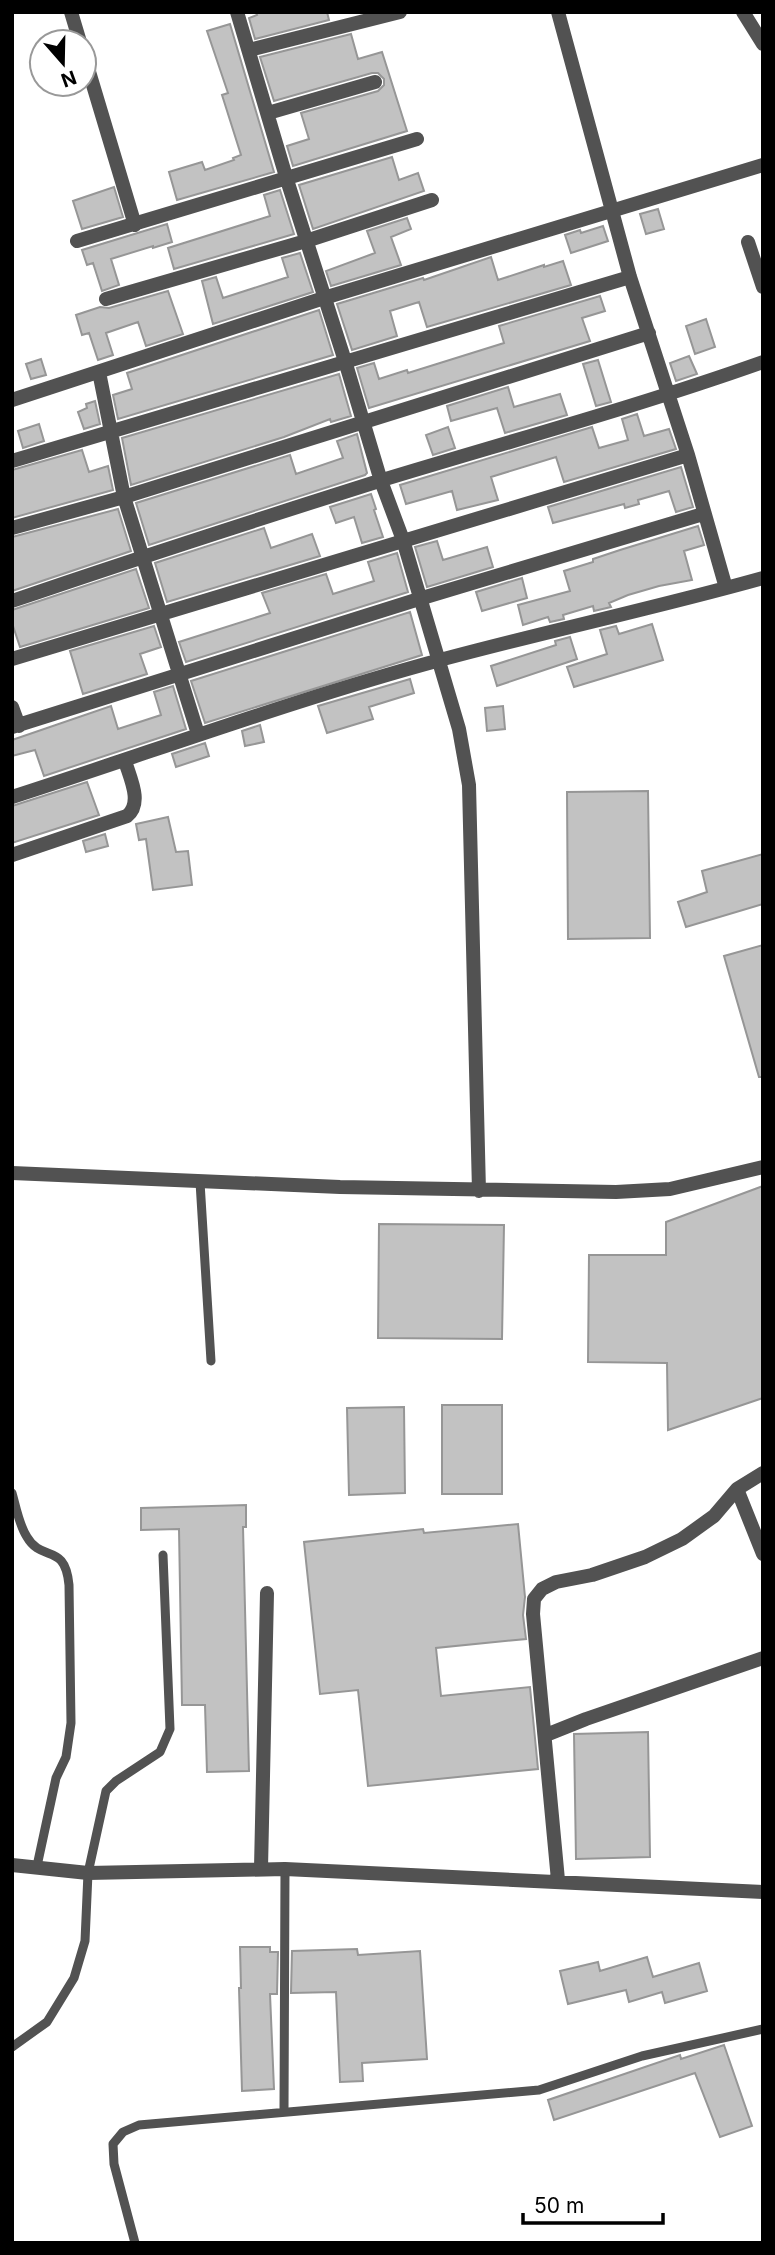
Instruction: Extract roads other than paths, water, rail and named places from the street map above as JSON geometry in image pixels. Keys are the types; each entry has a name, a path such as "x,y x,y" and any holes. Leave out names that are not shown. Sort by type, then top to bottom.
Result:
{"street":[{"path":"237,12 286,180 381,481 403,540 459,729 469,785 479,1191"},
{"path":"248,50 400,12"},
{"path":"558,12 630,277 688,455 726,588"},
{"path":"743,12 763,44"},
{"path":"268,113 375,82"},
{"path":"97,98 135,225"},
{"path":"77,242 417,139"},
{"path":"12,400 324,298 763,165"},
{"path":"106,299 306,241 432,200"},
{"path":"748,242 763,287"},
{"path":"12,461 630,277"},
{"path":"12,528 124,497 649,333"},
{"path":"12,601 143,556 669,395 763,362"},
{"path":"99,372 124,497 198,734"},
{"path":"12,659 688,455"},
{"path":"12,707 16,727 419,599 704,514"},
{"path":"12,797 125,761 198,734 439,660 763,578"},
{"path":"12,855 132,812 135,799 125,761"},
{"path":"12,1173 479,1191 616,1192 670,1189 763,1167"},
{"path":"558,1880 533,1614 534,1599 542,1589 556,1582 592,1575 645,1557 682,1539 714,1516 737,1489 763,1473"},
{"path":"737,1489 763,1554"},
{"path":"261,1868 267,1593"},
{"path":"546,1735 763,1658"},
{"path":"12,1866 37,1866 88,1873 261,1868 558,1880 763,1892"}],"lane":[{"path":"200,1182 211,1361"},
{"path":"12,1493 27,1539 64,1562 69,1585 69,1741 66,1757 56,1778 37,1866"},
{"path":"12,2047 47,2022 74,1978 85,1941 88,1873 106,1791 116,1781 160,1752 170,1729 163,1555"},
{"path":"284,2111 285,1869"},
{"path":"135,2243 114,2164 113,2144 123,2132 139,2125 539,2090 642,2056 763,2029"}]}
